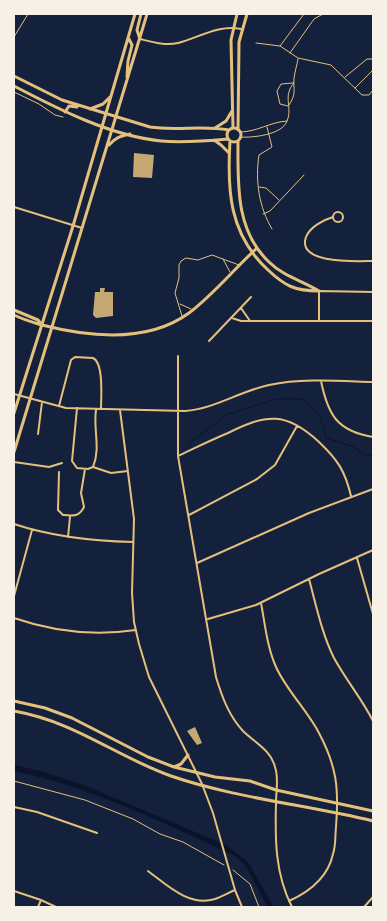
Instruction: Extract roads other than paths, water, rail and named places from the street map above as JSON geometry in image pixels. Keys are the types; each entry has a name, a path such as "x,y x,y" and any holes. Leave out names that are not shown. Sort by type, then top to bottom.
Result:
{"main road":[{"path":"14,413 73,226 135,14"},
{"path":"140,39 137,30 141,14"},
{"path":"14,452 147,14"},
{"path":"233,128 231,40 232,28 237,14"},
{"path":"247,14 241,30 239,42 239,203 244,223 257,248 269,262 284,273 319,291"},
{"path":"127,83 128,61 132,46 128,39"},
{"path":"14,76 62,100 116,118 160,129 214,128 229,130 233,128"},
{"path":"14,86 55,108 113,130 160,141 239,139"},
{"path":"90,109 103,104 111,95"},
{"path":"65,112 69,106 85,107"},
{"path":"214,128 226,121 232,112"},
{"path":"233,128 239,131"},
{"path":"229,130 227,134 229,140 232,206 240,233 252,252 280,281 290,287 303,291 319,291"},
{"path":"108,146 114,139 130,134"},
{"path":"214,140 221,144 229,154"},
{"path":"14,315 33,324 41,324 51,328 84,333 125,334 163,327 182,318 193,310 257,248"},
{"path":"14,310 38,320 41,324"},
{"path":"14,701 45,708 77,720 130,748 174,767 224,779 250,781 276,790 373,811"},
{"path":"43,717 45,708"},
{"path":"14,711 43,717 72,728 164,773 202,784 276,801 337,812 373,821"},
{"path":"126,755 130,748"},
{"path":"174,767 181,764 188,755"}],"street":[{"path":"140,39 163,44 172,44 213,31 232,28 241,30"},
{"path":"14,207 83,228"},
{"path":"333,217 334,220 338,222 343,217 341,213 334,213 333,217 323,220 306,236 305,243 308,250 315,256 346,262 373,261"},
{"path":"319,321 319,291 373,292"},
{"path":"209,341 251,297"},
{"path":"241,308 251,321"},
{"path":"232,318 241,321 373,321"},
{"path":"178,356 178,456 208,619 216,677 227,708 243,731 260,745 273,760 277,776 275,849 281,876 292,907"},
{"path":"59,406 71,360 75,357 93,358 99,364 100,370 101,410"},
{"path":"14,394 59,406 96,410 178,411 204,408 245,391 268,385 296,381 373,382"},
{"path":"322,381 326,403 335,419 350,431 373,437"},
{"path":"38,434 42,402"},
{"path":"77,408 72,458 75,466 85,469 93,466 95,462 97,451 94,427 96,410"},
{"path":"120,410 134,519 132,593 136,630 149,677 202,784 235,890 242,907"},
{"path":"178,456 256,420 277,418 297,426 314,438 339,462 351,496"},
{"path":"189,515 257,480 275,465 297,426"},
{"path":"14,462 49,467 62,463"},
{"path":"93,466 111,473 128,471"},
{"path":"59,472 57,506 61,514 77,516 84,507 81,493 85,469"},
{"path":"197,563 351,496 373,489"},
{"path":"68,537 70,516"},
{"path":"14,524 32,530 68,537 133,542"},
{"path":"14,596 32,530"},
{"path":"208,619 261,602 373,550"},
{"path":"357,558 373,614"},
{"path":"309,579 324,634 333,656 347,680 364,702 373,721"},
{"path":"261,602 268,640 275,665 324,742 335,777 338,803 334,854 327,869 308,892 289,901"},
{"path":"14,618 46,628 71,632 100,634 136,630"},
{"path":"14,807 37,812 96,833"},
{"path":"148,871 172,889 193,899 214,899 235,890"},
{"path":"14,891 41,900 56,907"},
{"path":"364,907 373,897"},
{"path":"38,907 41,900"}],"lane":[{"path":"280,46 304,14"},
{"path":"289,54 314,18 323,14"},
{"path":"256,43 280,46 289,54 298,58 326,63 345,77 354,88 366,96 373,90"},
{"path":"239,139 253,138 282,128 287,121 289,106 296,88 294,83 298,58"},
{"path":"345,77 367,59 373,59"},
{"path":"354,88 373,70"},
{"path":"289,106 287,99 290,87 294,83"},
{"path":"289,106 280,104 276,91 281,84 294,83"},
{"path":"239,131 266,127 278,122 287,121"},
{"path":"266,127 272,147 259,155 258,187 263,214 272,229"},
{"path":"263,214 280,201 304,176"},
{"path":"258,187 266,188 280,201"},
{"path":"182,318 175,293 179,278 179,265 181,261 186,258 198,260 212,255 239,265"},
{"path":"223,259 230,274"},
{"path":"179,304 193,310"}],"water":[{"path":"14,765 41,771 84,785 226,845 248,862 274,907 268,907 245,865 235,856 127,807 99,796 71,786 14,771"}],"waterway":[{"path":"187,445 228,414 277,399 304,399 321,418 326,438 352,446 364,455 373,455"}]}
